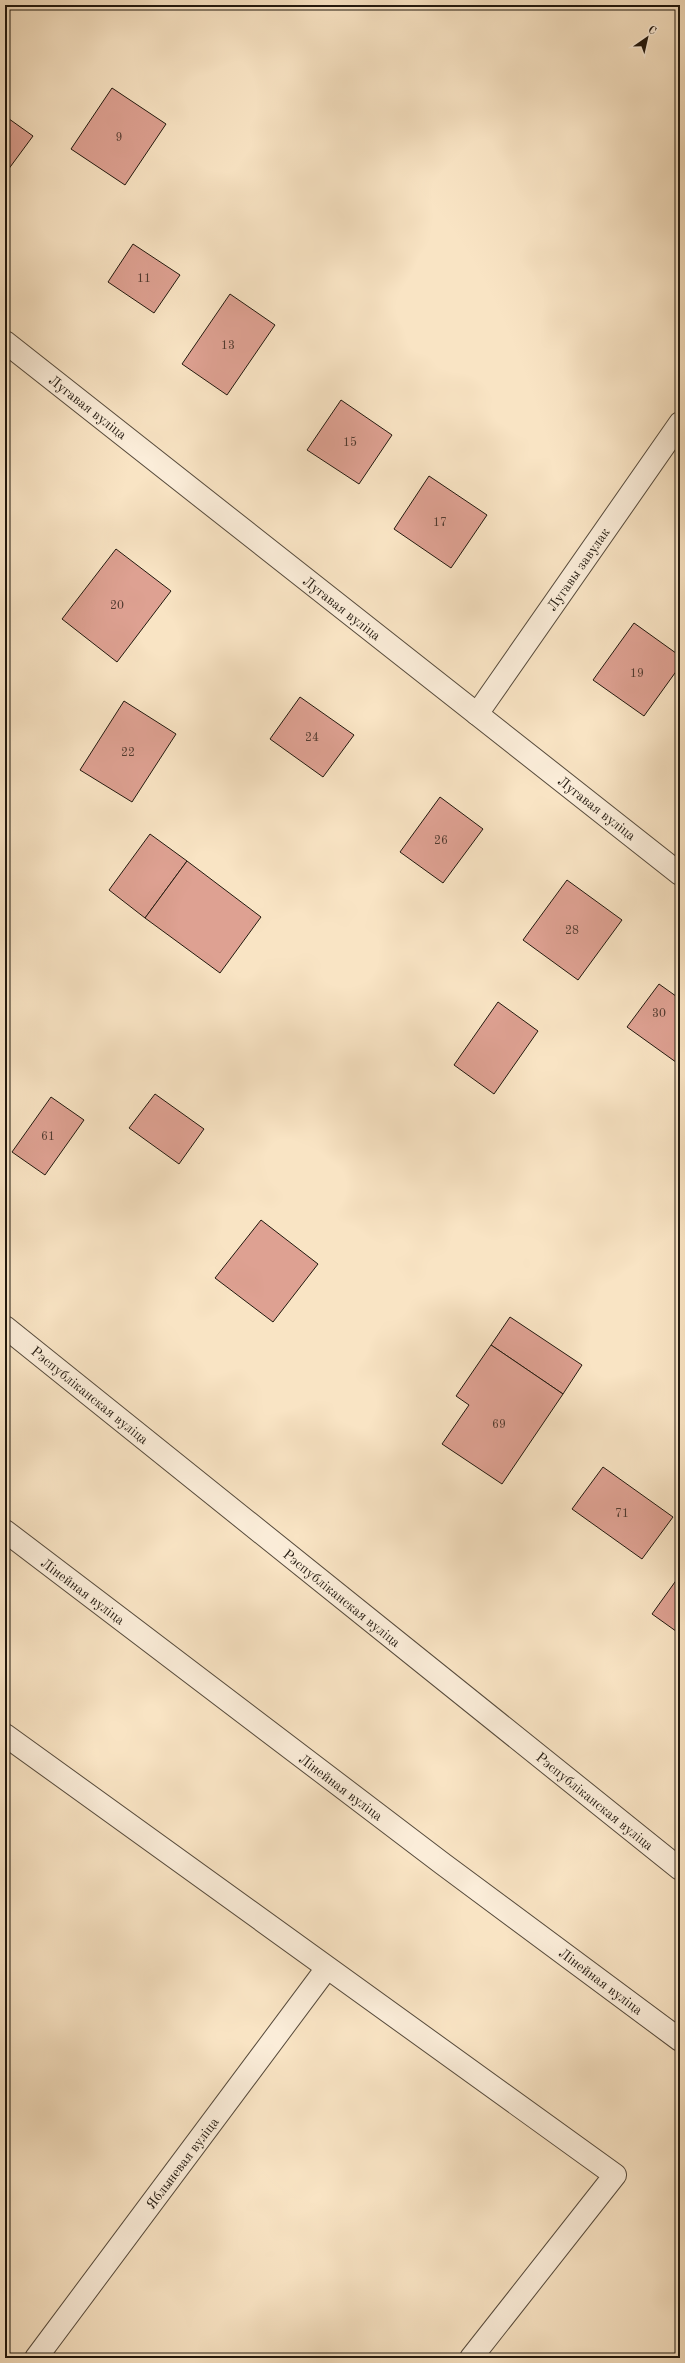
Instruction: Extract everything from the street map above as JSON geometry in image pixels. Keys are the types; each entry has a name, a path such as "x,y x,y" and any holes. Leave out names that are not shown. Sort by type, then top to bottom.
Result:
{"street":[{"name":"Лугавая вуліца","path":"5,342 680,874"},
{"name":"Лугавы завулак","path":"477,714 680,423"},
{"name":"Рэспубліканская вуліца","path":"5,1327 680,1869"},
{"name":"Лінейная вуліца","path":"5,1531 437,1859 680,2040"},
{"path":"5,1735 615,2175 471,2358"},
{"name":"Яблыневая вуліца","path":"36,2358 327,1968"}],"building":[{"path":"112,88 166,124 125,185 71,149"},
{"path":"5,116 33,136 5,174"},
{"path":"133,244 180,275 154,313 108,282"},
{"path":"230,294 275,325 227,395 182,364"},
{"path":"341,400 392,435 359,484 307,450"},
{"path":"429,476 487,515 451,568 394,529"},
{"path":"116,549 171,591 117,662 62,619"},
{"path":"634,623 680,656 680,666 644,716 593,680"},
{"path":"300,697 354,735 323,777 270,739"},
{"path":"124,701 176,734 132,802 80,770"},
{"path":"440,797 483,829 443,883 400,852"},
{"path":"150,834 187,861 145,918 109,890"},
{"path":"187,861 261,917 220,973 145,918"},
{"path":"567,880 622,920 578,980 523,940"},
{"path":"659,984 680,999 680,1065 627,1027"},
{"path":"498,1002 538,1031 494,1094 454,1065"},
{"path":"155,1094 204,1129 179,1164 129,1128"},
{"path":"51,1097 84,1120 45,1175 12,1152"},
{"path":"261,1220 318,1264 273,1322 215,1278"},
{"path":"510,1317 582,1365 563,1394 491,1345"},
{"path":"491,1345 563,1394 502,1484 442,1444 469,1405 456,1396"},
{"path":"603,1467 673,1517 642,1559 572,1509"},
{"path":"680,1575 680,1634 652,1614"}]}
